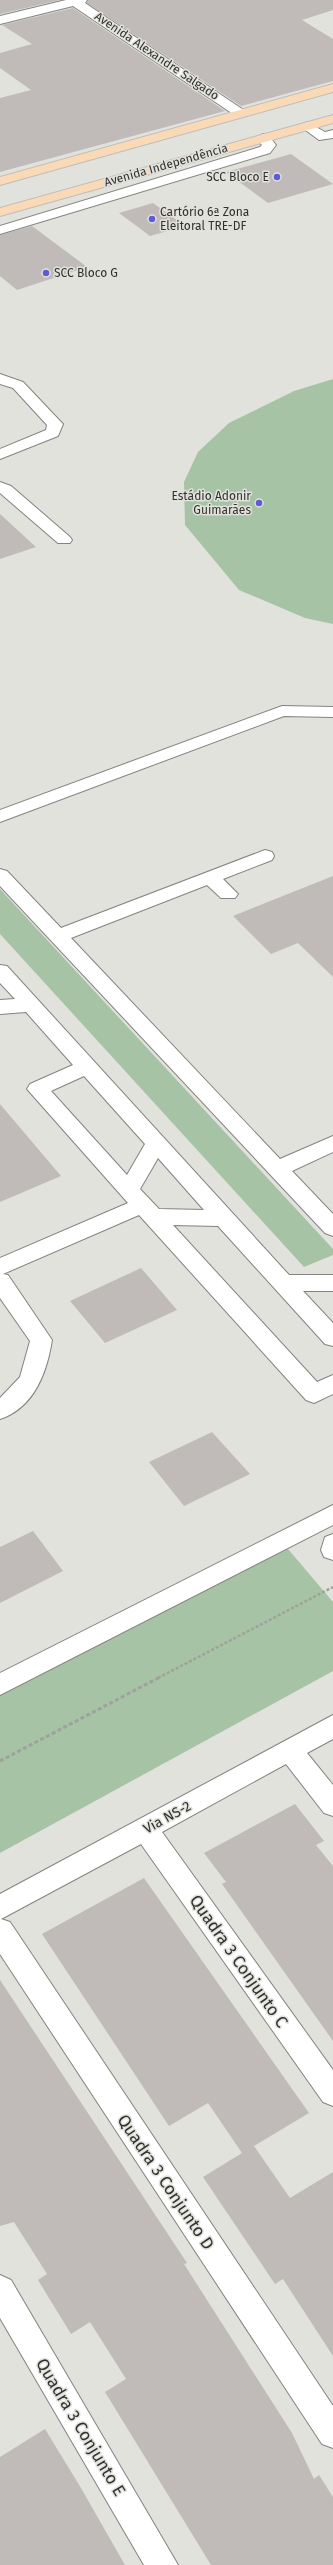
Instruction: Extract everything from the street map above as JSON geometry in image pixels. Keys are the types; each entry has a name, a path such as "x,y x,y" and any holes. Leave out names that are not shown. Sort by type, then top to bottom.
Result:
{"main road":[{"path":"0,181 333,88"},
{"name":"Avenida Independência","path":"0,212 333,119"}],"street":[{"path":"0,20 77,0"},
{"name":"Avenida Alexandre Salgado","path":"77,0 241,113"},
{"path":"307,126 324,137 333,134"},
{"path":"0,230 52,216 265,150 269,145 263,138"},
{"path":"34,202 52,216"},
{"path":"0,379 18,384 55,424 53,432 46,437 0,454"},
{"path":"0,487 5,488 64,540"},
{"path":"0,816 282,710 333,712"},
{"path":"58,936 265,856"},
{"path":"0,875 333,1228"},
{"path":"210,877 228,894"},
{"path":"0,972 223,1218 285,1283 333,1338"},
{"path":"0,1007 30,1004"},
{"path":"86,1067 37,1089 314,1394 333,1384"},
{"path":"142,1204 156,1143"},
{"path":"277,1169 333,1143"},
{"path":"0,1267 142,1204 223,1218"},
{"path":"0,1281 41,1340 37,1370 19,1397 0,1410"},
{"path":"285,1283 333,1283"},
{"path":"0,1685 333,1514"},
{"path":"333,1544 333,1550"},
{"name":"Via NS-2","path":"0,1908 333,1726"},
{"path":"290,1750 333,1805"},
{"name":"Quadra 3 Conjunto C","path":"145,1829 333,2093"},
{"name":"Quadra 3 Conjunto D","path":"0,1931 333,2433"},
{"name":"Quadra 3 Conjunto E","path":"0,2290 162,2565"}],"path":[{"path":"0,1761 333,1588"}],"green space":[{"name":"Estádio Adonir Guimarães","path":"333,379 333,624 305,618 239,590 185,525 184,482 198,452 229,423 294,391"},
{"path":"0,889 333,1249 333,1255 304,1267 0,934"},
{"path":"288,1549 333,1602 333,1671 0,1853 0,1696"}],"building":[{"path":"0,0 60,0 0,14"},
{"path":"88,0 333,0 333,10 302,20 333,39 333,81 241,106 87,3"},
{"path":"73,8 225,111 0,172 0,98 31,90 0,68 0,53 32,44 2,25"},
{"name":"SCC Bloco E","path":"291,154 333,184 268,203 226,172"},
{"name":"Cartório 6ª Zona Eleitoral TRE-DF","path":"153,203 185,226 150,236 119,213"},
{"path":"32,226 87,267 17,290 0,276 0,235"},
{"path":"0,514 36,547 0,559"},
{"path":"333,876 333,977 298,943 271,954 233,916"},
{"path":"0,1104 61,1176 0,1202"},
{"path":"141,1268 177,1310 105,1343 70,1301"},
{"path":"212,1432 250,1474 184,1506 149,1462"},
{"path":"33,1531 63,1571 0,1603 0,1547"},
{"path":"295,1804 324,1841 316,1845 333,1866 333,2041 222,1884 226,1882 204,1853"},
{"path":"144,1878 309,2113 254,2146 290,2198 333,2172 333,2356 283,2279 275,2284 203,2177 242,2153 208,2103 169,2126 42,1934"},
{"path":"0,1980 187,2263 184,2264 292,2433 314,2479 319,2475 333,2497 333,2565 211,2565 105,2392 126,2379 90,2322 71,2334 38,2280 47,2274 14,2222 0,2226"},
{"path":"45,2429 125,2565 0,2565 0,2457"}],"place":[{"name":"SCC Bloco E","path":"277,177"},
{"name":"Cartório 6ª Zona Eleitoral TRE-DF","path":"152,219"},
{"name":"SCC Bloco G","path":"46,273"},
{"name":"Estádio Adonir Guimarães","path":"259,503"}]}
